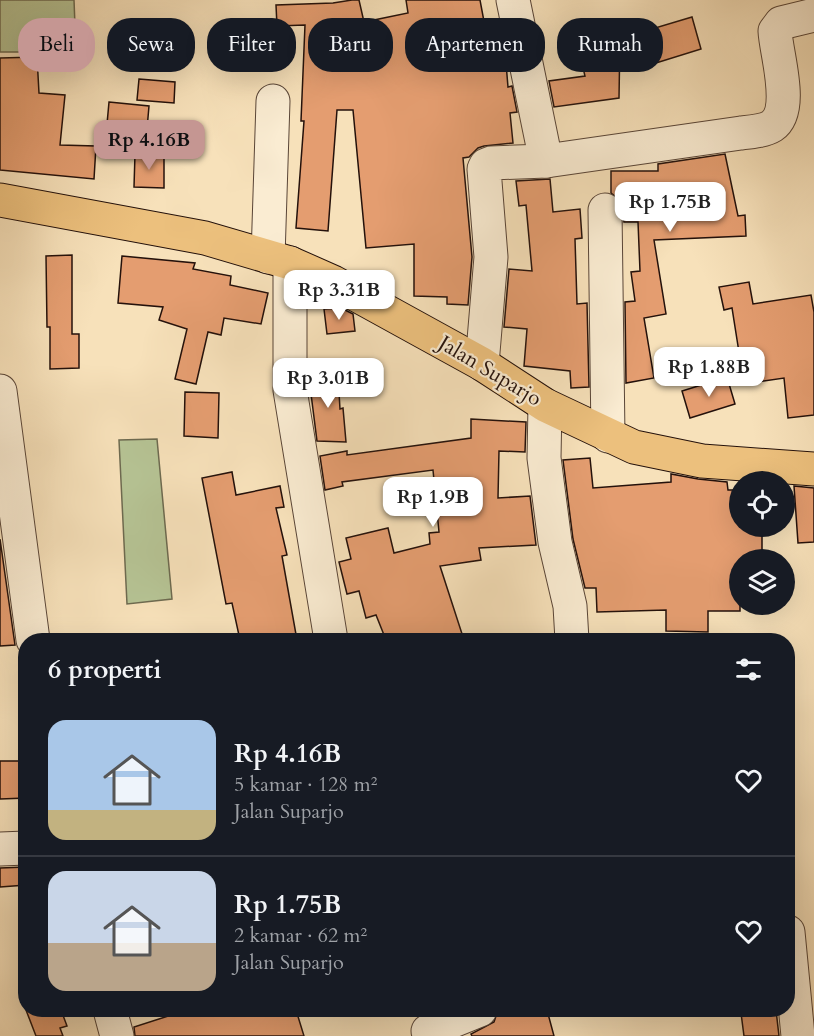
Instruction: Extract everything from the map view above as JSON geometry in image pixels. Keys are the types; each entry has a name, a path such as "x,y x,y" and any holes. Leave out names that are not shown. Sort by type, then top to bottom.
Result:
{"main road":[{"name":"Jalan Suparjo","path":"0,200 205,238 279,260 333,282 482,364 545,405 634,447 702,461 814,469"}],"street":[{"path":"513,0 546,161"},
{"path":"482,364 491,258 484,167 491,163 546,161 741,133 773,126 779,118 784,91 775,31 781,23 814,15"},
{"path":"273,101 279,260 290,390 330,633"},
{"path":"605,210 608,436"},
{"path":"0,391 3,445 32,633"},
{"path":"545,405 544,458 555,542 570,606 572,633"},
{"path":"0,849 18,848"},
{"path":"795,1005 798,1036"},
{"path":"112,1017 117,1036"},
{"path":"426,1025 455,1017"}],"green space":[{"path":"0,0 74,0 75,18 18,18 18,52 0,52"},
{"path":"157,439 172,599 127,604 119,440"}],"building":[{"path":"359,0 363,18 308,18 308,72 393,72 393,18 384,18 408,13 406,0 480,0 483,18 405,18 405,72 507,72 508,87 512,86 517,112 510,113 513,143 484,146 478,148 469,157 463,158 472,257 468,305 447,304 447,297 414,296 414,244 366,248 353,110 337,110 328,231 296,228 304,121 301,121 305,25 296,25 296,18 277,18 276,5"},
{"path":"692,17 701,49 663,61 663,26"},
{"path":"0,58 18,58 18,72 38,72 39,93 65,95 60,145 96,146 94,179 0,170"},
{"path":"584,72 619,72 619,98 554,107 549,81 585,76"},
{"path":"139,79 175,82 174,103 137,100"},
{"path":"109,102 149,106 147,129 107,124"},
{"path":"135,154 164,154 164,188 134,187"},
{"path":"725,154 738,216 745,215 746,236 654,240 666,314 644,318 654,378 626,383 625,302 635,301 631,272 640,271 638,222 624,222 621,201 611,193 611,171 658,171 658,164"},
{"path":"550,179 553,212 580,209 582,238 575,239 577,304 587,303 589,387 571,388 570,371 524,366 527,329 504,327 509,269 532,271 526,205 519,206 516,181"},
{"path":"72,255 72,334 79,334 79,368 50,369 46,256"},
{"path":"122,256 195,263 193,269 231,276 230,285 268,293 261,324 224,318 221,335 208,332 196,384 175,379 187,329 159,320 163,307 118,303"},
{"path":"749,282 753,304 811,295 814,312 814,415 788,418 784,378 744,384 732,308 724,310 719,287"},
{"path":"341,308 353,314 355,331 327,334 324,309"},
{"path":"338,376 340,409 343,408 346,442 317,441 309,378"},
{"path":"727,377 735,404 690,418 682,391"},
{"path":"185,392 219,393 218,438 184,436"},
{"path":"471,419 526,422 525,452 499,451 498,498 530,496 536,545 479,548 481,560 440,566 462,633 383,633 376,615 366,618 359,591 347,594 339,562 351,559 346,538 388,528 394,553 430,544 429,533 439,532 433,470 342,482 343,486 325,490 320,456 347,451 347,455 471,438"},
{"path":"590,458 593,488 671,482 671,474 727,482 729,537 762,537 762,549 729,549 729,611 708,611 708,632 666,631 666,610 597,612 596,588 585,588 573,539 563,460"},
{"path":"232,472 236,495 280,486 284,507 276,508 287,555 282,556 296,633 238,633 232,603 226,604 202,478"},
{"path":"795,486 814,488 814,542 798,543"},
{"path":"0,539 15,645 0,646"},
{"path":"0,761 18,761 18,798 0,799"},
{"path":"18,867 18,886 0,887 0,868"},
{"path":"29,1017 64,1017 67,1026 60,1028 63,1036 36,1036"},
{"path":"165,1017 298,1017 304,1036 135,1036 134,1027"},
{"path":"496,1017 549,1017 554,1036 472,1036 471,1034 494,1022"},
{"path":"742,1017 777,1017 779,1036 744,1036"}]}
